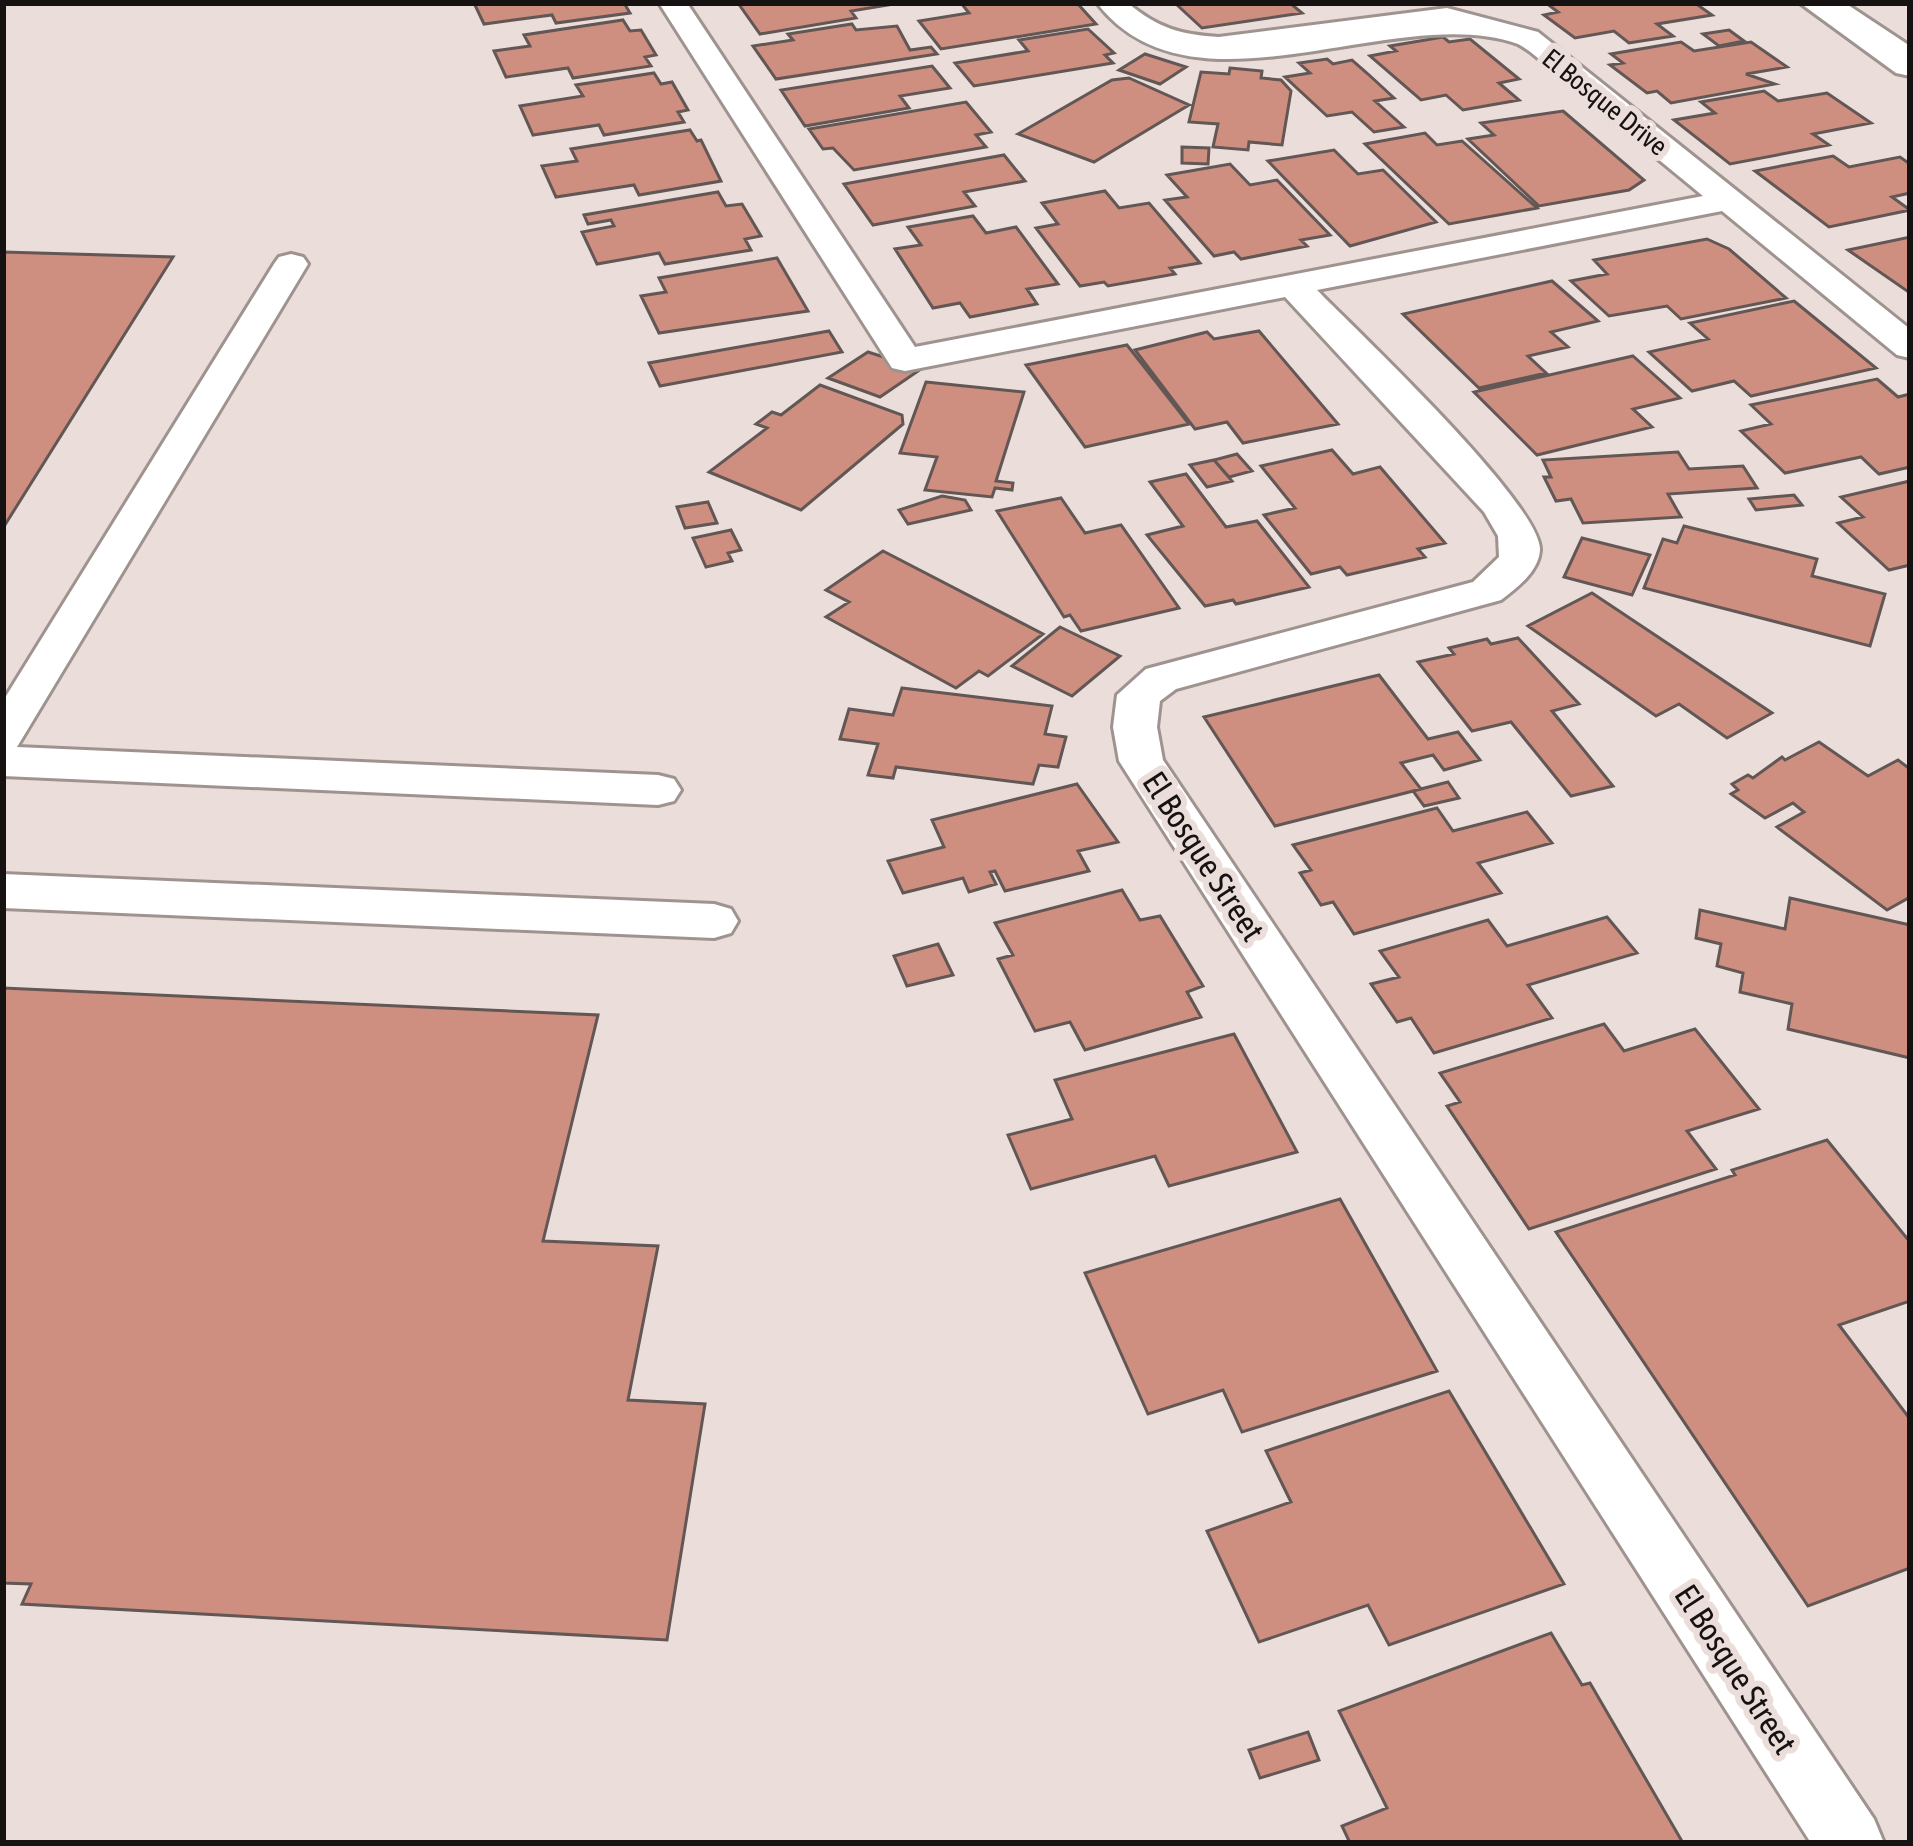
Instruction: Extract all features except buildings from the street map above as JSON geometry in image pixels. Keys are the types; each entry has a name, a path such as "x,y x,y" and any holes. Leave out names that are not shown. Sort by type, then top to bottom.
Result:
{"street":[{"path":"1819,3 1910,64"}],"lane":[{"path":"673,3 905,360 1725,201"},
{"name":"El Bosque Drive","path":"1112,3 1140,28 1178,44 1219,46 1447,17 1528,38 1910,347"},
{"path":"3,736 291,264"},
{"name":"El Bosque Street","path":"1292,284 1493,497 1520,535 1521,556 1508,576 1486,590 1161,679 1139,695 1135,727 1141,761 1850,1843"},
{"path":"3,761 658,790"},
{"path":"3,891 714,921"}]}
